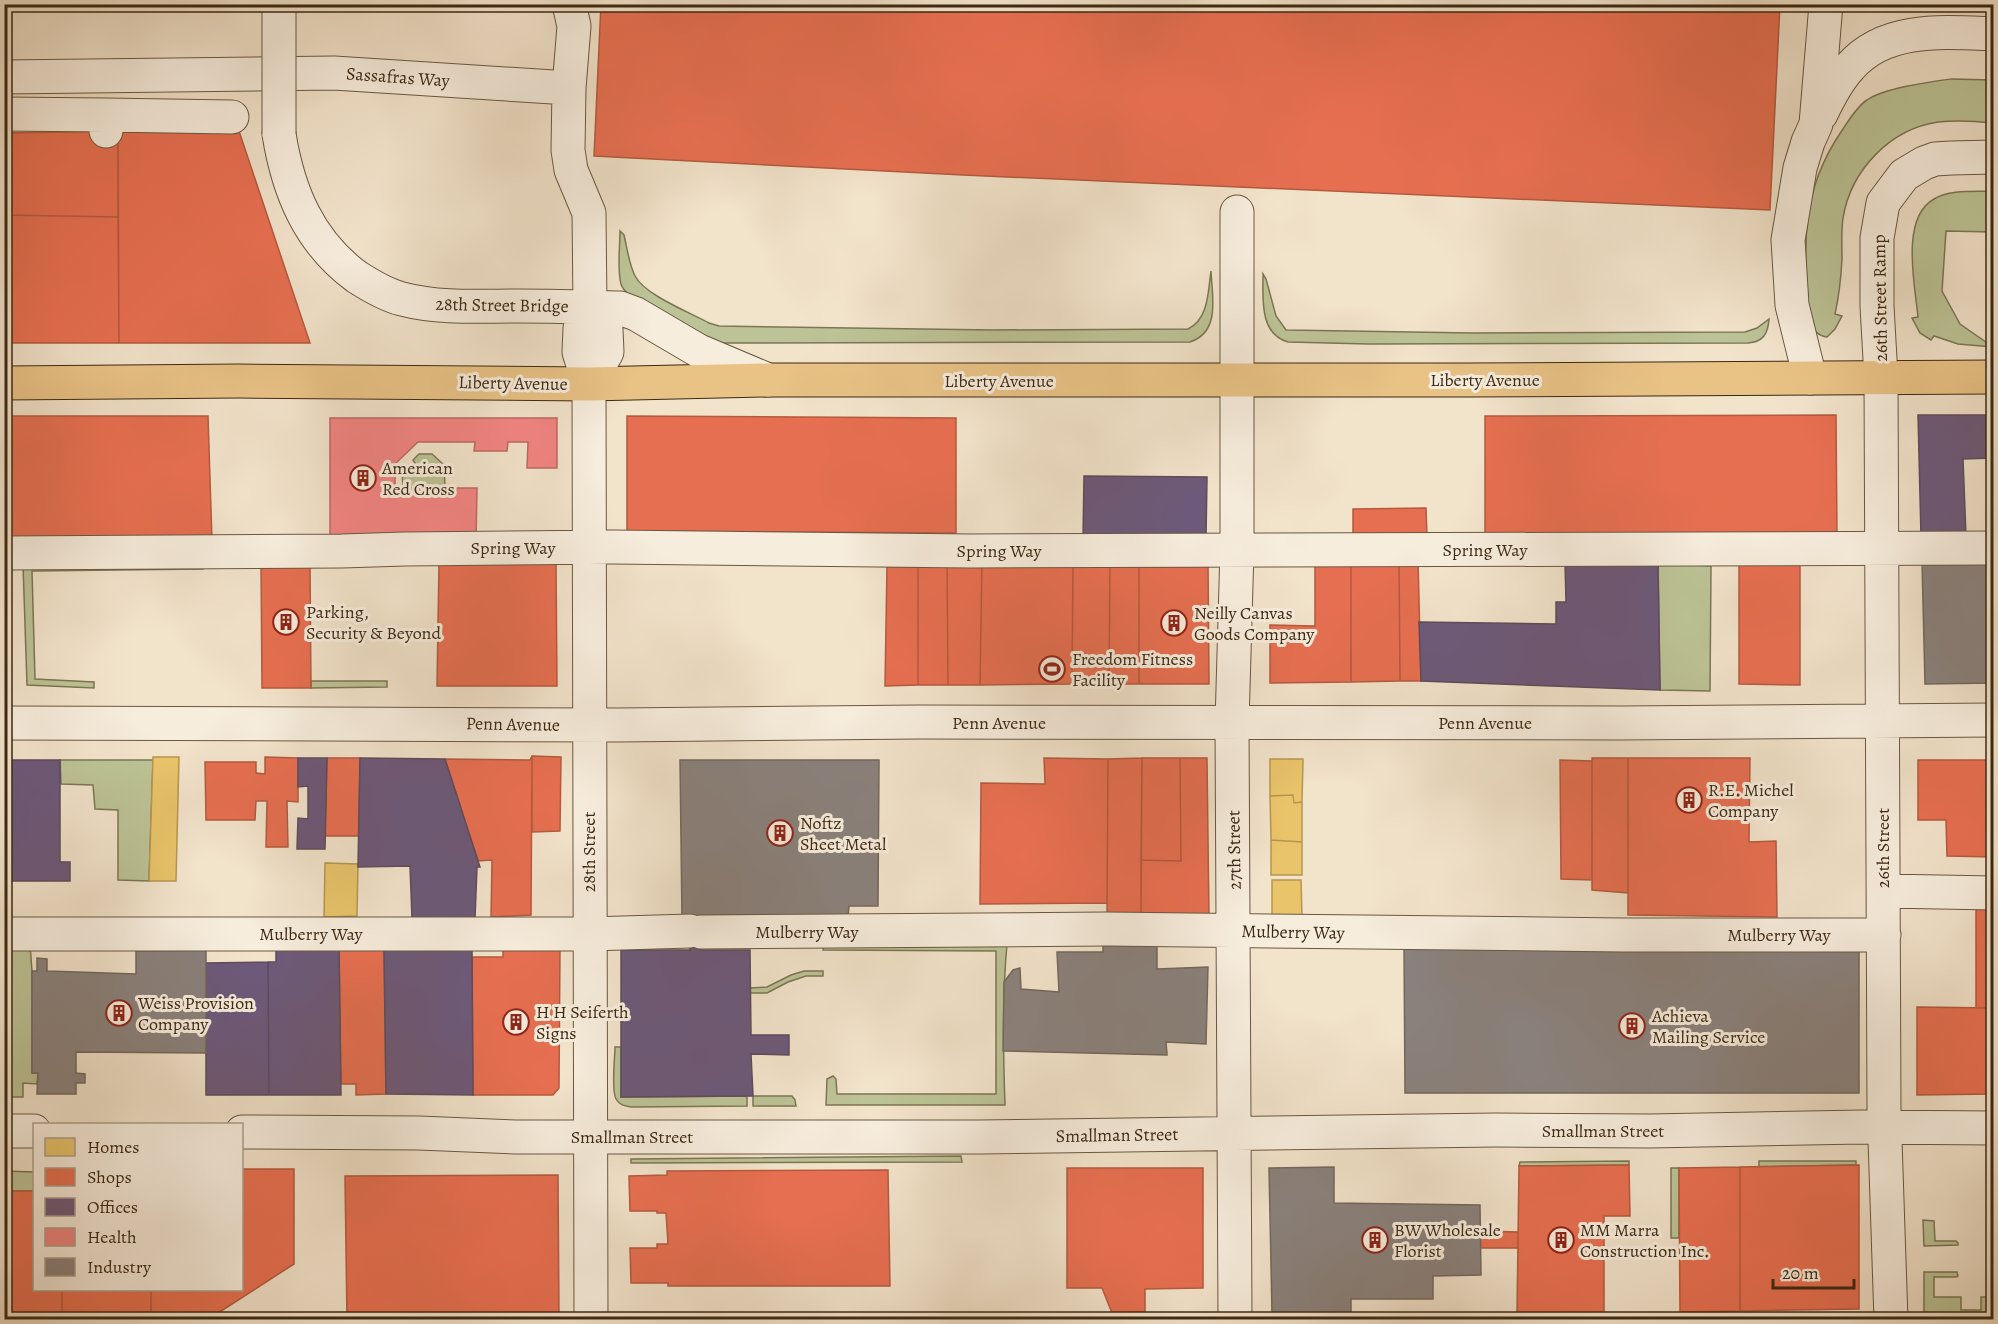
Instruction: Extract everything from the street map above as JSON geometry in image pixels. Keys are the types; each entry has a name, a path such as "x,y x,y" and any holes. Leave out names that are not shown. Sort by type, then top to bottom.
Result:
{"main road":[{"name":"Liberty Avenue","path":"4,383 239,381 589,384 768,380 1238,381 1994,377"}],"street":[{"name":"28th Street Bridge","path":"279,4 279,134 284,164 292,191 303,215 320,243 344,267 371,286 399,298 421,303 466,307 620,308 636,314 699,351 768,380"},
{"path":"568,4 574,26 569,88 568,150 571,170 589,213 590,307"},
{"path":"1816,124 1826,4"},
{"path":"1810,378 1792,305 1788,240 1800,168 1808,142 1834,87 1851,65 1869,51 1893,39 1921,33 1994,34"},
{"name":"Sassafras Way","path":"4,77 334,73 569,88"},
{"path":"4,114 106,123 232,117"},
{"name":"26th Street Ramp","path":"1881,377 1877,306 1877,238 1883,203 1904,176 1924,163 1935,159 1994,157"},
{"name":"27th Street","path":"1235,1320 1232,723 1238,550 1237,212"},
{"name":"28th Street","path":"590,307 580,328 579,352 589,384 591,1320"},
{"name":"26th Street","path":"1881,377 1885,1127 1891,1320"},
{"name":"Spring Way","path":"4,553 589,547 970,551 1994,548"},
{"name":"Penn Avenue","path":"4,723 590,725 919,722 1727,723 1994,720"},
{"path":"1884,891 1994,893"},
{"name":"Mulberry Way","path":"4,934 589,934 1107,929 1599,935 1884,935"},
{"name":"Smallman Street","path":"243,1132 589,1137 980,1137 1496,1130 1994,1128"},
{"path":"4,1131 33,1131"}],"green space":[{"path":"1951,79 1993,80 1993,123 1952,121 1920,126 1889,143 1864,168 1847,200 1843,218 1841,273 1835,314 1842,316 1835,329 1827,337 1818,334 1810,322 1806,271 1807,224 1817,178 1827,155 1852,115 1867,100 1895,89"},
{"path":"1993,191 1993,232 1946,231 1942,291 1960,324 1993,347 1958,344 1934,336 1931,340 1920,333 1912,318 1918,317 1912,253 1917,221 1923,208 1940,196 1955,192"},
{"path":"620,231 624,235 633,271 640,283 668,302 719,326 993,330 1188,329 1200,319 1204,312 1211,271 1213,302 1211,322 1200,337 1190,342 721,343 650,309 626,292 621,284 619,272"},
{"path":"1263,274 1276,316 1286,330 1473,333 1745,332 1757,328 1769,319 1764,336 1748,343 1369,344 1288,342 1279,338 1267,323 1263,304"},
{"path":"419,454 432,454 444,465 445,488 403,488 402,471 405,467 409,470 415,463 413,460"},
{"path":"1658,562 1711,566 1710,691 1660,690"},
{"path":"202,563 203,569 32,571 35,679 94,682 94,688 27,685 23,564"},
{"path":"311,681 387,681 387,687 311,688"},
{"path":"60,760 153,760 149,881 118,880 118,810 95,809 93,785 61,784"},
{"path":"1007,944 1003,1025 1005,1105 826,1105 827,1079 833,1076 836,1079 837,1094 996,1094 996,951 823,950 824,945"},
{"path":"5,945 30,945 32,1073 38,1073 37,1084 23,1083 23,1097 5,1097"},
{"path":"804,971 823,971 823,976 806,976 767,993 750,993 750,988 767,987"},
{"path":"615,1047 621,1047 621,1097 747,1096 747,1106 632,1107 623,1105 616,1099 613,1081"},
{"path":"753,1096 792,1096 796,1106 753,1106"},
{"path":"961,1156 962,1162 631,1163 631,1159"},
{"path":"1629,1161 1629,1165 1519,1166 1520,1162"},
{"path":"1759,1161 1856,1161 1856,1165 1759,1167"},
{"path":"1671,1168 1679,1168 1679,1238 1671,1238"},
{"path":"4,1171 33,1172 33,1191 5,1191"},
{"path":"1923,1220 1934,1221 1935,1241 1956,1241 1958,1245 1924,1246"},
{"path":"1924,1272 1957,1272 1956,1277 1934,1277 1934,1297 1961,1297 1961,1310 1981,1310 1981,1297 1988,1297 1988,1314 1924,1314"}],"building: Homes":[{"path":"153,757 179,757 176,881 149,881"},
{"path":"1270,759 1303,759 1302,802 1294,803 1293,795 1270,796"},
{"path":"1293,795 1294,803 1302,802 1302,842 1271,840 1270,796"},
{"path":"1271,840 1302,842 1302,875 1271,875"},
{"path":"325,863 358,864 357,916 324,917"},
{"path":"1272,880 1301,880 1302,916 1272,916"}],"building: Shops":[{"path":"601,4 1780,4 1770,210 963,175 594,156"},
{"path":"118,131 239,131 310,343 119,343"},
{"path":"118,131 118,217 4,215 4,133"},
{"path":"4,215 118,217 119,343 4,343"},
{"path":"1836,415 1837,536 1485,537 1485,416"},
{"path":"4,416 208,416 212,541 4,539"},
{"path":"627,416 956,418 956,533 627,531"},
{"path":"1426,508 1427,537 1353,537 1353,509"},
{"path":"1418,560 1421,681 1400,681 1399,561"},
{"path":"1110,561 1139,562 1139,684 1109,684"},
{"path":"1110,561 1109,684 1072,684 1073,562"},
{"name":"Neilly Canvas Goods Company","path":"1208,561 1209,684 1139,684 1139,562"},
{"path":"1315,561 1351,562 1351,682 1270,683 1270,625 1315,626"},
{"path":"1399,561 1400,681 1351,682 1351,562"},
{"path":"1800,561 1800,685 1739,684 1739,562"},
{"path":"556,562 557,686 437,686 439,564"},
{"path":"947,562 982,562 980,685 948,685"},
{"path":"947,562 948,685 918,685 918,563"},
{"path":"982,562 1073,562 1072,684 980,685"},
{"name":"Parking, Security & Beyond","path":"261,563 310,563 311,688 262,688"},
{"path":"918,563 918,685 885,686 887,564"},
{"path":"532,756 561,757 560,831 532,832"},
{"path":"532,756 531,915 491,917 492,860 478,861 445,759 530,760"},
{"path":"265,757 298,758 298,802 287,801 288,847 266,847 267,801 256,801 255,820 206,820 205,762 256,762 256,773 265,774"},
{"path":"327,758 360,758 359,836 325,836"},
{"path":"1044,758 1108,759 1107,903 980,904 981,783 1045,784"},
{"path":"1142,758 1141,916 1107,916 1108,759"},
{"path":"1142,758 1180,758 1181,861 1141,860"},
{"path":"1180,758 1207,758 1209,917 1141,916 1141,860 1181,861"},
{"path":"1592,758 1628,758 1628,893 1592,890"},
{"name":"R.E. Michel Company","path":"1628,758 1750,758 1749,842 1776,841 1777,917 1628,915"},
{"path":"1560,760 1592,761 1592,880 1561,879"},
{"path":"1918,760 1994,760 1994,857 1947,856 1946,820 1918,820"},
{"path":"1976,906 1994,906 1994,1008 1976,1008"},
{"path":"339,949 384,949 386,1094 356,1095 356,1084 341,1084"},
{"name":"H H Seiferth Signs","path":"503,949 560,949 559,1088 553,1095 473,1095 472,957 503,957"},
{"path":"1917,1007 1994,1008 1994,1094 1917,1095"},
{"name":"MM Marra Construction Inc.","path":"1629,1165 1630,1216 1604,1216 1604,1313 1517,1314 1519,1166"},
{"path":"1859,1165 1859,1309 1740,1311 1740,1167"},
{"path":"1740,1167 1740,1311 1680,1312 1679,1168"},
{"path":"1067,1168 1203,1168 1203,1288 1145,1289 1145,1312 1112,1313 1102,1288 1067,1288"},
{"path":"243,1169 294,1169 294,1264 215,1315 151,1315 151,1291 243,1291"},
{"path":"888,1170 890,1286 668,1286 668,1283 631,1283 630,1248 657,1248 657,1244 668,1244 666,1213 630,1211 629,1176 667,1175 667,1171"},
{"path":"558,1175 559,1320 347,1320 345,1176"},
{"path":"4,1191 33,1191 33,1291 62,1291 62,1316 12,1316 12,1279 4,1279"},
{"path":"1480,1231 1518,1232 1518,1248 1480,1248"},
{"path":"62,1291 151,1291 151,1315 62,1316"}],"building: Offices":[{"path":"1918,415 1994,415 1994,458 1963,459 1966,536 1921,536"},
{"path":"1084,476 1207,477 1206,538 1083,538"},
{"path":"1658,561 1660,690 1421,681 1419,622 1556,624 1556,602 1566,602 1565,562"},
{"path":"298,758 327,758 325,849 297,849 298,818 308,819 308,786 298,787"},
{"path":"360,758 445,759 480,867 477,867 475,918 412,918 410,866 358,867"},
{"path":"4,760 60,760 60,862 70,862 70,881 4,881"},
{"path":"690,920 701,920 701,950 750,950 751,1035 789,1035 789,1055 751,1054 753,1096 621,1097 621,950 690,950"},
{"path":"339,947 341,1095 269,1095 268,962 276,962 276,948"},
{"path":"384,949 472,949 473,1095 386,1094"},
{"path":"268,962 269,1095 206,1095 206,963"}],"building: Health":[{"name":"American Red Cross","path":"330,418 557,418 557,468 527,468 528,442 508,442 507,451 474,451 475,442 418,442 395,464 395,488 477,488 476,541 330,541"}],"building: Industry":[{"path":"1994,560 1994,683 1925,684 1922,561"},
{"name":"Noftz Sheet Metal","path":"680,760 879,760 878,906 849,906 848,917 682,920"},
{"path":"1157,943 1157,969 1208,967 1206,1044 1166,1042 1167,1055 1003,1051 1004,982 1013,970 1020,968 1021,989 1059,992 1057,952 1103,952 1103,944"},
{"name":"Achieva Mailing Service","path":"1859,944 1859,1093 1405,1093 1404,947"},
{"name":"Weiss Provision Company","path":"206,950 206,1053 76,1052 76,1073 85,1074 85,1083 76,1083 76,1094 37,1094 38,1073 32,1073 32,971 37,971 37,958 47,959 47,971 136,974 136,951"},
{"name":"BW Wholesale Florist","path":"1334,1167 1334,1203 1480,1205 1481,1275 1433,1276 1433,1299 1351,1299 1351,1314 1272,1313 1269,1168"}],"place":[{"name":"American Red Cross","path":"363,478"},
{"name":"Parking, Security & Beyond","path":"286,622"},
{"name":"Neilly Canvas Goods Company","path":"1174,623"},
{"name":"Freedom Fitness Facility","path":"1052,669"},
{"name":"R.E. Michel Company","path":"1689,800"},
{"name":"Noftz Sheet Metal","path":"780,833"},
{"name":"Weiss Provision Company","path":"119,1013"},
{"name":"H H Seiferth Signs","path":"516,1022"},
{"name":"Achieva Mailing Service","path":"1632,1026"},
{"name":"BW Wholesale Florist","path":"1375,1240"},
{"name":"MM Marra Construction Inc.","path":"1561,1240"}]}
